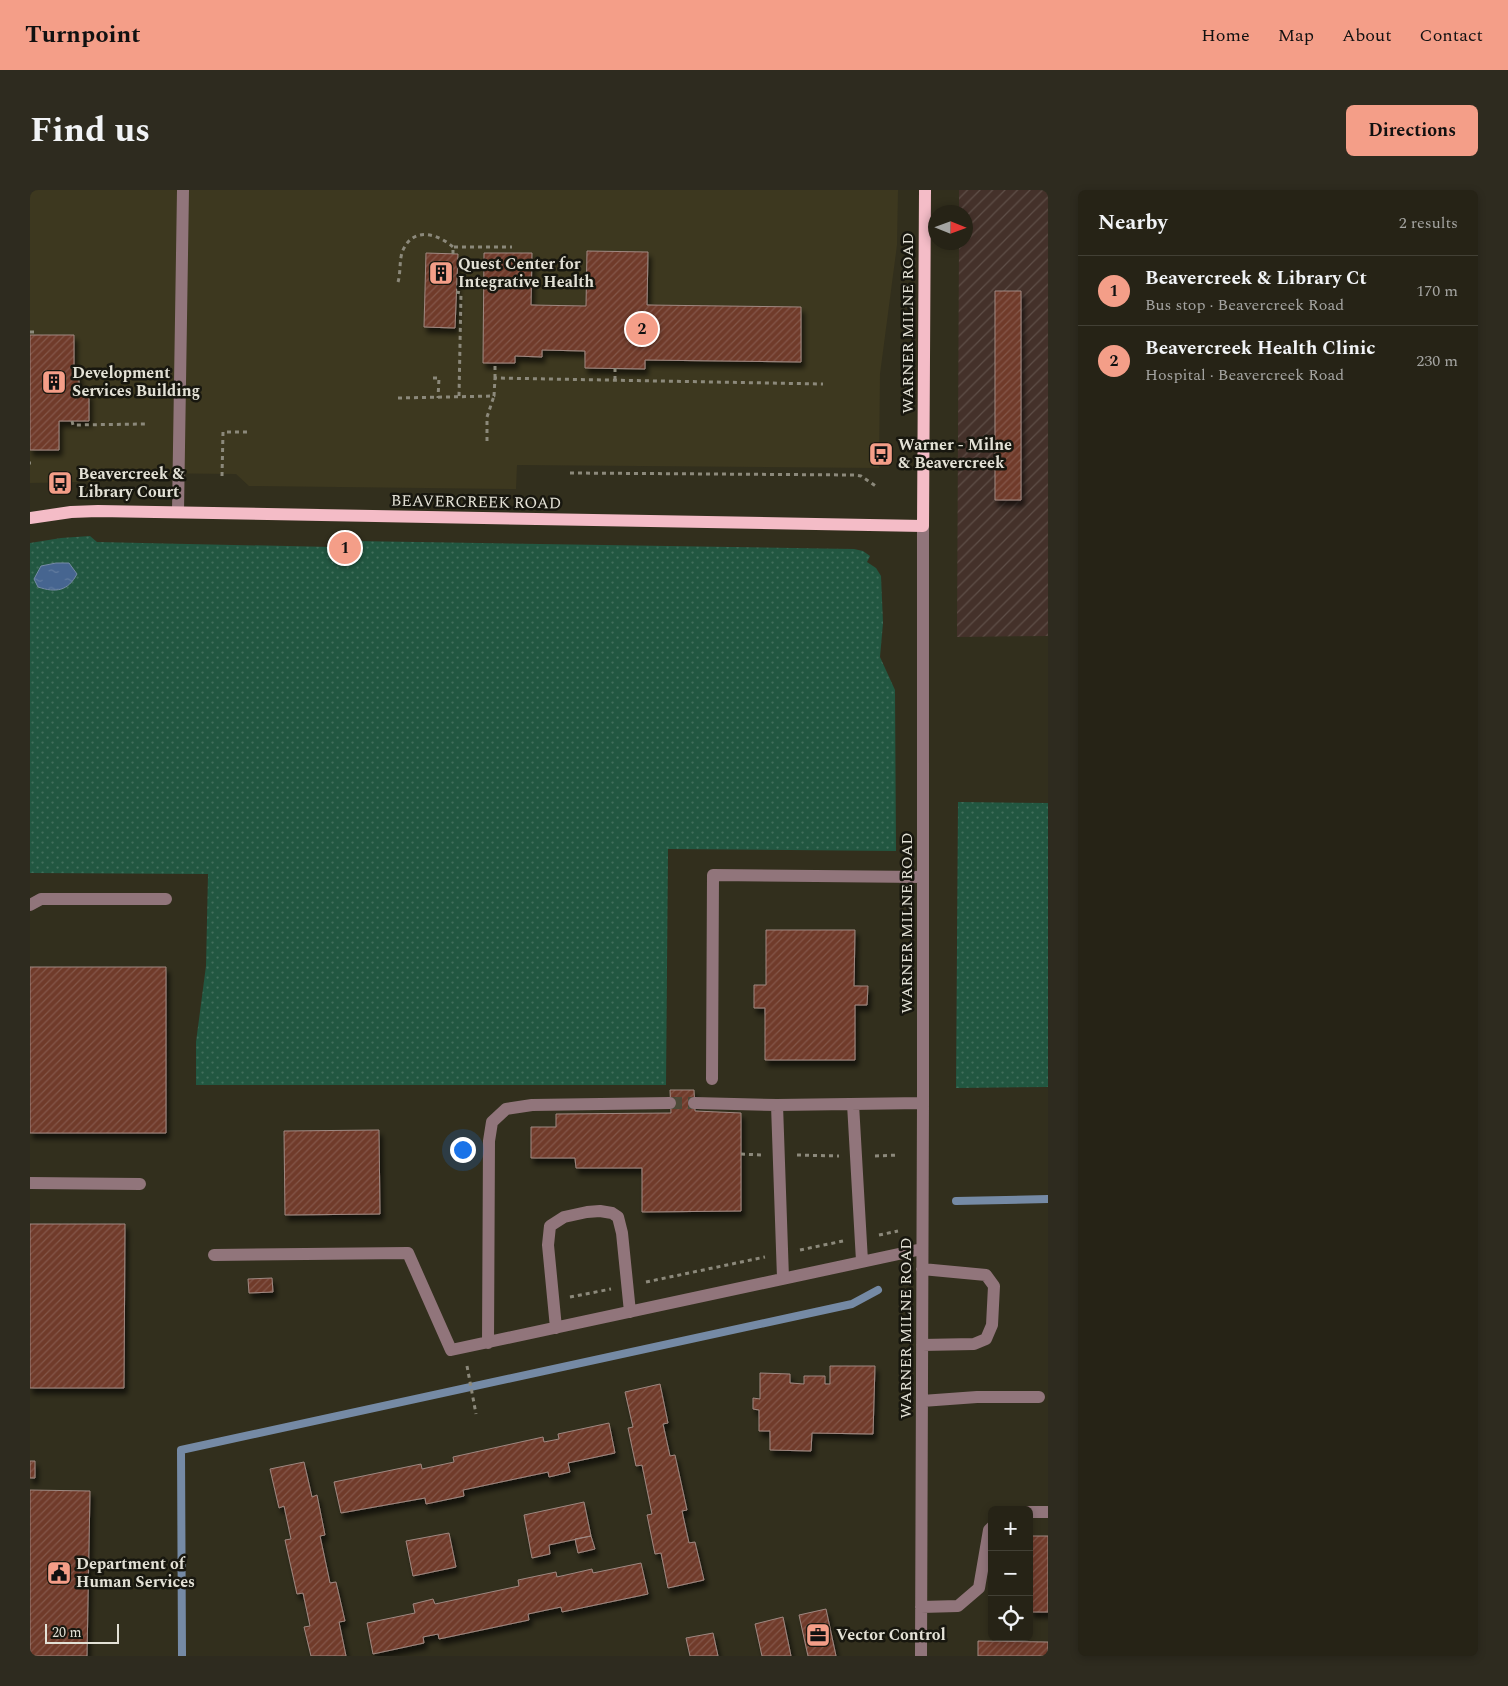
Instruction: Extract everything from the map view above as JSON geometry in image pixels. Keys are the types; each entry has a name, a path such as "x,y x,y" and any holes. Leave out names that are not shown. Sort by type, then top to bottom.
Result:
{"main road":[{"name":"WARNER MILNE ROAD","path":"923,526 925,190"},
{"name":"BEAVERCREEK ROAD","path":"30,518 80,511 923,526"}],"street":[{"path":"178,512 183,190"},
{"name":"WARNER MILNE ROAD","path":"921,1656 923,526"},
{"path":"712,1079 713,875 923,877"},
{"path":"30,905 41,899 166,899"},
{"path":"488,1343 489,1141 492,1122 506,1109 532,1105 670,1103"},
{"path":"694,1103 777,1105 923,1103"},
{"path":"853,1104 862,1261"},
{"path":"777,1105 784,1278"},
{"path":"30,1183 140,1184"},
{"path":"556,1328 548,1245 550,1226 572,1214 600,1211 612,1213 618,1217 622,1233 630,1312"},
{"path":"214,1255 408,1253 451,1350 922,1249"},
{"path":"922,1270 986,1275 994,1286 992,1325 986,1339 974,1344 922,1345"},
{"path":"922,1401 977,1396 1039,1397"},
{"path":"1033,1512 1048,1512"},
{"path":"921,1607 958,1606 980,1588 988,1536"}],"path":[{"path":"398,282 402,251 418,235 430,234 443,238 453,247 512,247"},
{"path":"453,247 453,254"},
{"path":"456,292 461,293 459,396"},
{"path":"30,332 36,332"},
{"path":"487,440 487,417 494,396 495,363"},
{"path":"615,368 615,380"},
{"path":"433,378 439,378 438,398"},
{"path":"495,378 823,384"},
{"path":"398,398 494,396"},
{"path":"72,420 72,425 146,424"},
{"path":"222,476 223,432 250,432"},
{"path":"570,473 854,474 861,476 877,488"},
{"path":"741,1154 899,1156"},
{"path":"553,1301 898,1231"},
{"path":"470,1379 476,1414"}],"shaded area":[{"path":"30,190 898,190 897,245 880,374 879,468 517,465 516,489 249,486 236,474 135,473 127,481 30,483"},
{"path":"959,190 1048,190 1048,636 957,637 959,250 973,250 973,205 959,205"}],"green space":[{"path":"90,536 97,542 332,547 334,552 353,552 354,541 854,549 863,551 870,556 867,562 876,568 881,576 883,623 880,657 895,690 896,851 668,849 666,1085 196,1085 196,1042 206,966 208,874 30,873 30,543"},
{"path":"958,802 1048,803 1048,1087 956,1088"}],"water":[{"path":"69,563 77,574 70,584 56,590 38,587 34,579 41,566"}],"building":[{"path":"587,251 648,252 647,305 801,307 801,362 645,360 645,369 585,368 585,351 542,350 542,357 515,356 515,363 483,363 484,253 532,253 531,305 586,306"},
{"name":"Quest Center for Integrative Health","path":"426,253 458,254 455,328 424,327"},
{"path":"995,291 1021,291 1021,500 995,500"},
{"name":"Development Services Building","path":"30,335 74,335 74,372 79,372 79,393 89,393 89,421 59,421 59,450 30,450"},
{"path":"766,930 855,930 854,986 868,986 867,1005 855,1005 855,1060 765,1060 765,1008 754,1008 754,985 766,985"},
{"path":"30,967 166,967 166,1133 30,1133"},
{"path":"670,1090 694,1090 695,1111 741,1113 741,1211 642,1212 642,1168 576,1168 575,1158 531,1158 531,1127 556,1127 556,1114 671,1113"},
{"path":"379,1130 380,1214 285,1215 284,1131"},
{"path":"30,1224 125,1224 124,1388 30,1388"},
{"path":"272,1278 273,1292 249,1293 248,1279"},
{"path":"830,1366 875,1366 873,1434 812,1433 811,1451 770,1450 770,1431 759,1431 759,1410 753,1409 753,1398 760,1399 760,1373 790,1374 790,1383 804,1384 804,1376 825,1376 825,1384 830,1384"},
{"path":"660,1384 668,1423 663,1424 670,1456 675,1455 687,1510 682,1511 689,1543 695,1542 704,1580 668,1588 661,1553 655,1554 647,1515 652,1514 642,1465 636,1466 628,1428 633,1427 625,1392"},
{"path":"609,1423 615,1453 568,1463 570,1472 549,1477 548,1472 463,1490 464,1496 426,1504 425,1498 341,1513 334,1482 421,1464 422,1469 454,1462 453,1457 543,1437 544,1442 559,1439 558,1434"},
{"path":"30,1461 35,1461 35,1478 30,1478"},
{"path":"304,1462 312,1497 317,1495 325,1535 320,1536 330,1583 336,1582 345,1621 339,1622 346,1656 311,1656 304,1627 310,1626 303,1593 297,1594 285,1540 291,1539 284,1506 279,1508 270,1469"},
{"name":"Department of Human Services","path":"30,1490 90,1491 87,1656 30,1656"},
{"path":"584,1502 591,1536 549,1545 550,1554 532,1558 524,1515"},
{"path":"449,1533 456,1567 413,1576 406,1541"},
{"path":"591,1536 595,1549 578,1553 575,1539"},
{"path":"1033,1536 1048,1536 1048,1612 1033,1612"},
{"path":"641,1563 648,1594 562,1612 561,1607 528,1614 529,1620 439,1639 438,1634 423,1637 424,1643 373,1654 367,1623 415,1613 413,1604 433,1599 435,1604 519,1586 518,1580 556,1572 557,1577 592,1569 593,1573"},
{"name":"Vector Control","path":"826,1609 836,1656 808,1656 799,1615"},
{"name":"Vector Control","path":"783,1617 791,1656 762,1656 755,1624"},
{"path":"713,1633 718,1656 690,1656 686,1638"},
{"path":"978,1641 1048,1642 1048,1656 978,1656"}],"waterway":[{"path":"956,1201 1048,1199"},
{"path":"182,1656 181,1450 852,1304 878,1290"}],"tunnel":[{"path":"670,1103 694,1103"}],"place":[{"name":"Quest Center for Integrative Health","path":"441,273"},
{"name":"Beavercreek Health Clinic","path":"642,329"},
{"name":"Development Services Building","path":"54,382"},
{"name":"Warner - Milne & Beavercreek","path":"881,454"},
{"name":"Beavercreek & Library Court","path":"60,483"},
{"name":"Beavercreek & Library Ct","path":"345,548"},
{"name":"Department of Human Services","path":"59,1573"},
{"name":"Vector Control","path":"818,1635"}]}
